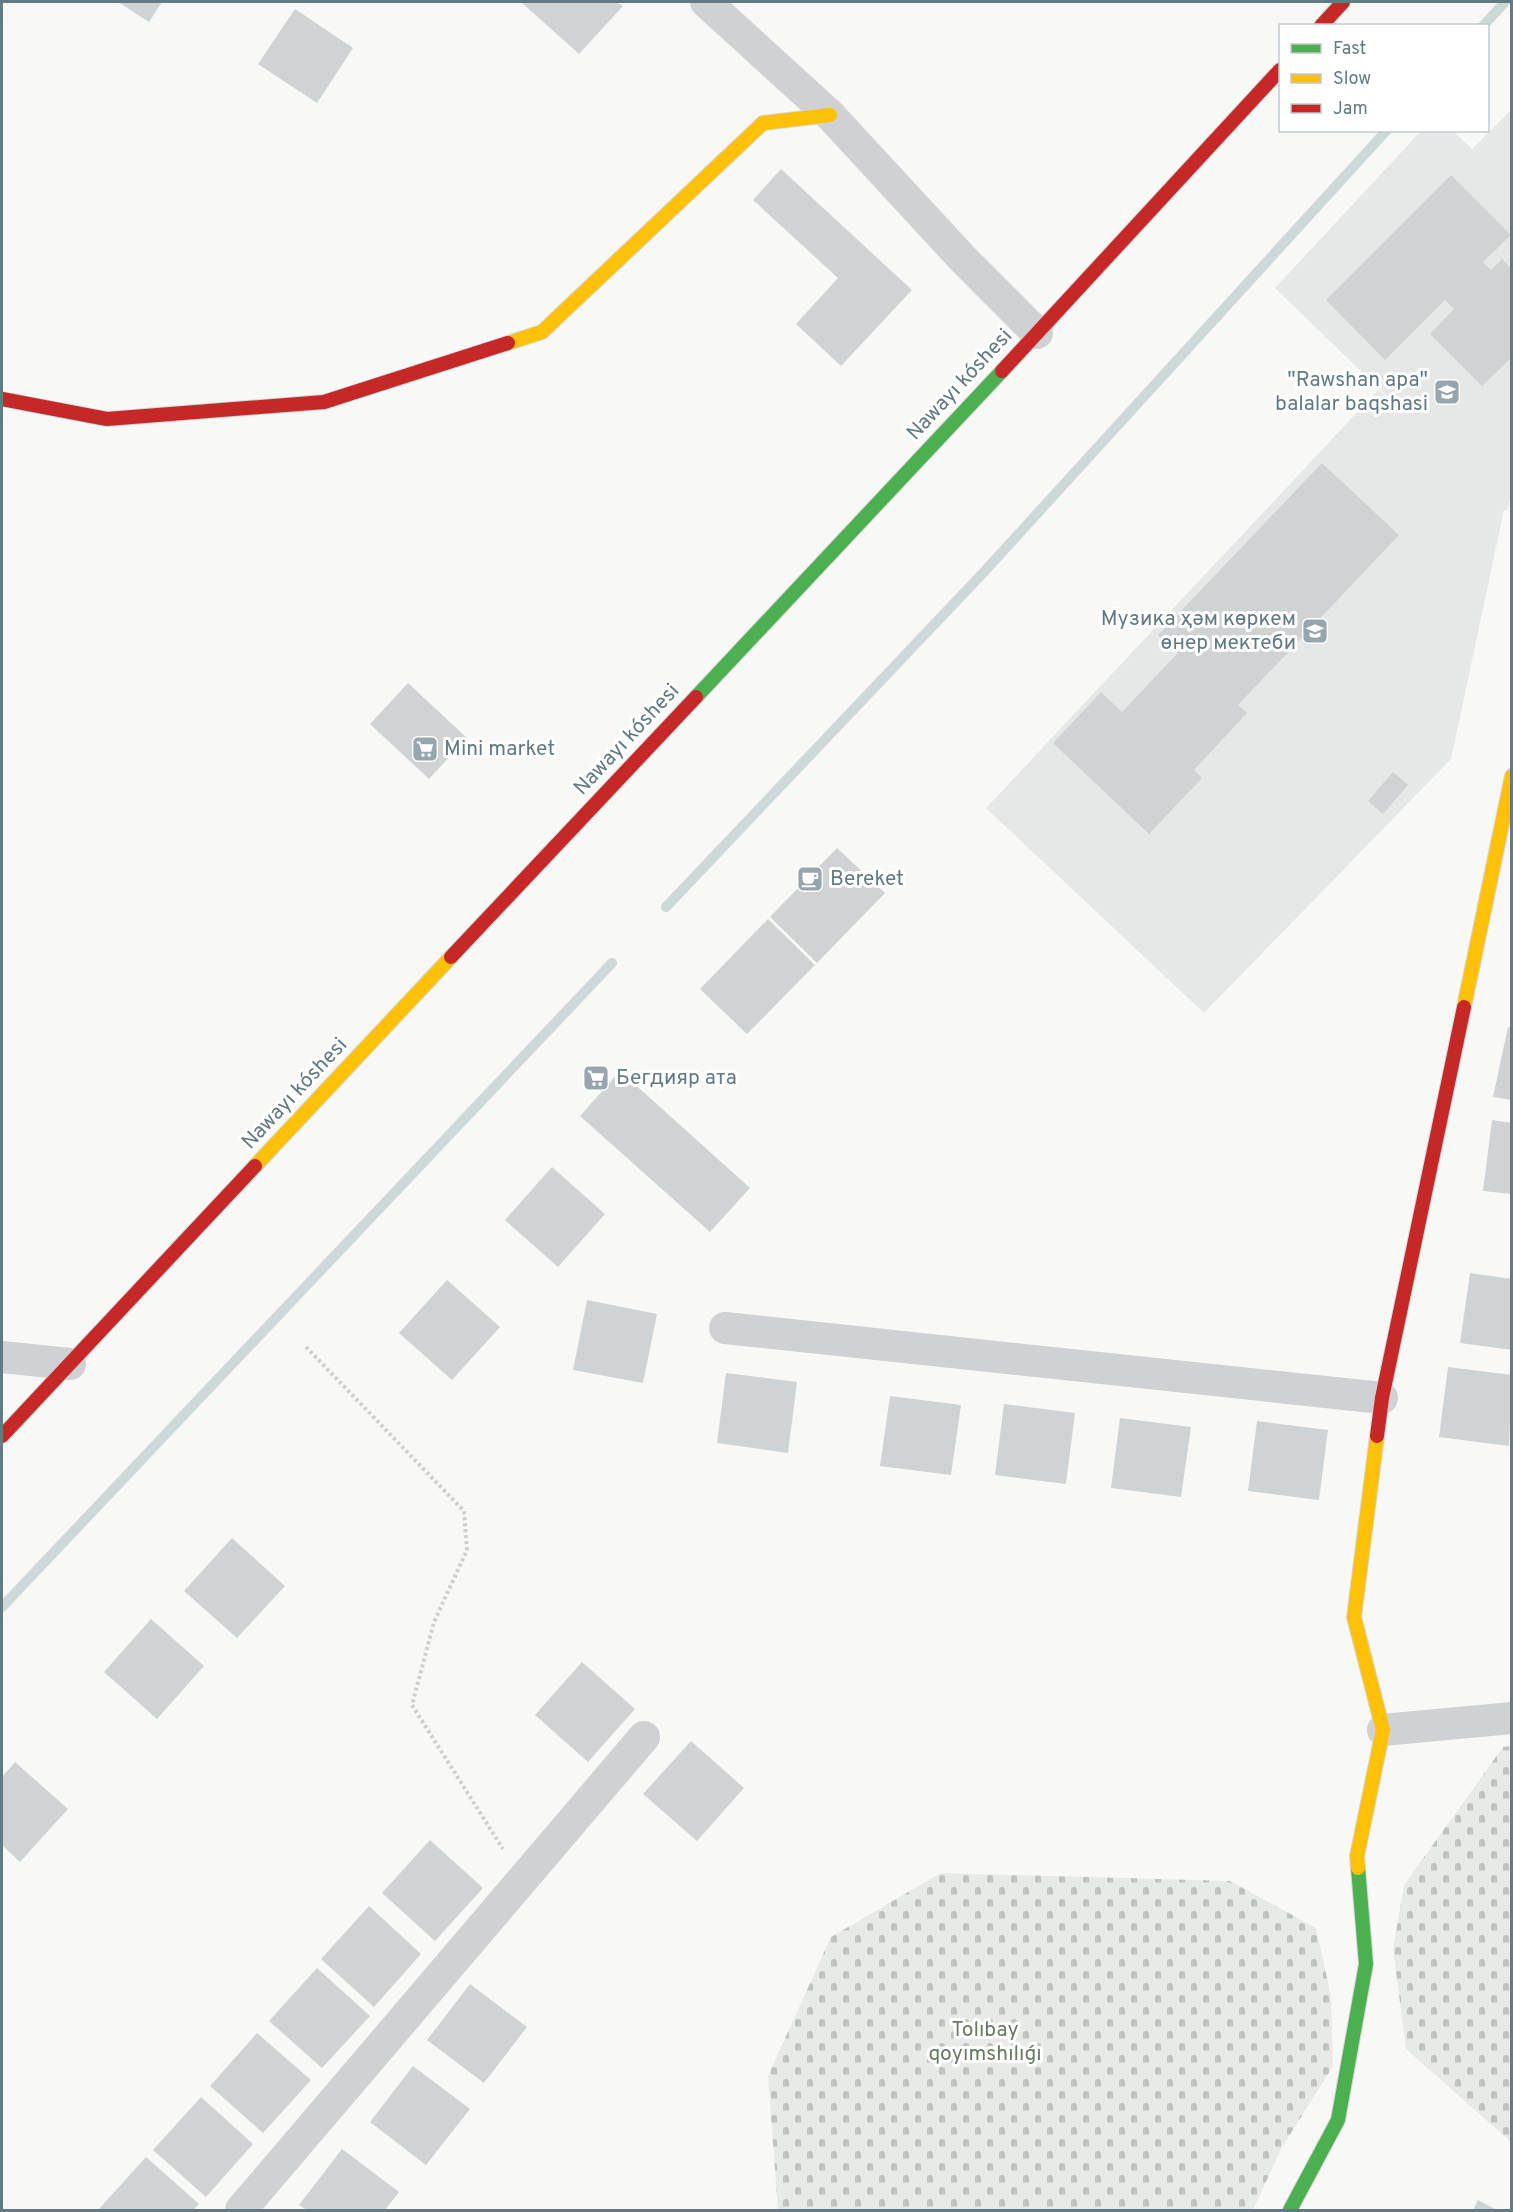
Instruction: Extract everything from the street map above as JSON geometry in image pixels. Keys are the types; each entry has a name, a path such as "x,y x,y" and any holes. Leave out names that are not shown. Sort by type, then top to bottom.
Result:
{"street":[{"path":"706,2 830,115 964,260 1037,333"},
{"path":"1323,24 1343,2"},
{"name":"Nawayı kóshesi","path":"2,1436 1279,72"},
{"path":"2,399 107,419 324,402 542,332 763,123 830,115"},
{"path":"1290,2211 1338,2120 1366,1964 1357,1856 1383,1730 1354,1617 1382,1398 1512,776"},
{"path":"725,1328 1382,1398"},
{"path":"2,1357 70,1364"},
{"path":"1383,1730 1512,1718"},
{"path":"241,2211 644,1737"}],"path":[{"path":"306,1347 464,1511 467,1551 434,1622 412,1705 522,1881"}],"shaded area":[{"name":"Музика ҳәм көркем өнер мектеби","path":"1511,110 1511,496 1507,511 1504,510 1451,759 1204,1013 986,808 1378,390 1393,402 1275,288 1420,132 1454,132 1472,149"}],"green space":[{"path":"1512,1746 1511,2142 1406,2049 1393,1949 1404,1885 1503,1747"},
{"name":"Tolıbay qoyımshılıǵı","path":"941,1873 1230,1881 1316,1928 1331,1996 1333,2066 1281,2149 1253,2210 778,2210 768,2076 831,1937"}],"building":[{"path":"118,2 162,2 149,22"},
{"path":"521,2 617,2 623,6 579,54"},
{"path":"295,9 353,48 317,103 258,64"},
{"path":"781,169 912,290 841,366 796,324 838,278 753,200"},
{"path":"1451,175 1511,235 1483,262 1491,270 1502,259 1512,269 1512,357 1482,386 1430,334 1454,309 1445,300 1385,360 1326,300"},
{"path":"1322,463 1399,535 1238,705 1247,713 1194,770 1202,778 1149,834 1053,743 1101,692 1122,712 1178,653 1158,635"},
{"path":"408,683 467,738 429,779 370,724"},
{"path":"1393,772 1408,785 1383,814 1368,801"},
{"path":"837,848 885,893 817,963 770,917"},
{"path":"768,919 815,965 747,1034 700,989"},
{"path":"1508,1027 1512,1028 1512,1100 1493,1097"},
{"path":"620,1071 750,1188 710,1232 580,1116"},
{"path":"1492,1120 1512,1123 1512,1194 1483,1191"},
{"path":"552,1167 605,1214 558,1267 505,1220"},
{"path":"1470,1273 1512,1279 1512,1350 1460,1343"},
{"path":"447,1280 500,1327 452,1380 399,1333"},
{"path":"587,1300 657,1314 643,1383 573,1370"},
{"path":"1448,1367 1512,1375 1509,1446 1439,1437"},
{"path":"726,1373 797,1382 788,1453 717,1443"},
{"path":"890,1396 961,1405 951,1475 880,1466"},
{"path":"1004,1404 1075,1413 1066,1484 995,1475"},
{"path":"1120,1418 1191,1427 1181,1497 1111,1488"},
{"path":"1257,1421 1328,1430 1319,1500 1248,1491"},
{"path":"232,1538 285,1586 237,1638 184,1591"},
{"path":"151,1619 204,1666 157,1719 104,1672"},
{"path":"582,1662 635,1709 588,1762 535,1715"},
{"path":"691,1741 744,1788 697,1841 643,1794"},
{"path":"15,1762 68,1809 20,1862 2,1845 2,1777"},
{"path":"430,1840 483,1888 435,1941 382,1893"},
{"path":"369,1906 421,1954 374,2007 321,1959"},
{"path":"317,1968 370,2016 322,2068 269,2021"},
{"path":"470,1984 527,2027 484,2083 427,2040"},
{"path":"257,2033 311,2080 263,2133 210,2086"},
{"path":"413,2066 470,2109 426,2165 370,2122"},
{"path":"201,2097 253,2144 206,2197 153,2150"},
{"path":"342,2149 399,2192 385,2210 307,2210 299,2205"},
{"path":"146,2157 199,2204 193,2210 98,2210"},
{"path":"1478,2200 1497,2210 1473,2210"}],"waterway":[{"path":"1485,24 1505,2"},
{"path":"666,907 983,573 1385,132"},
{"path":"2,1607 612,963"}],"traffic: fast":[{"path":"696,697 1002,371"},
{"path":"1290,2210 1338,2120 1366,1964 1358,1868"}],"traffic: slow":[{"path":"508,343 542,332 763,123 830,115"},
{"path":"1464,1007 1512,776"},
{"path":"255,1166 451,957"},
{"path":"1358,1868 1357,1856 1383,1730 1354,1617 1377,1436"}],"traffic: jam":[{"path":"1323,24 1343,2"},
{"path":"1002,371 1279,71"},
{"path":"2,399 107,419 324,402 508,343"},
{"path":"451,957 696,697"},
{"path":"1377,1436 1382,1398 1464,1007"},
{"path":"2,1436 255,1166"}],"place":[{"name":"\"Rawshan apa\" balalar baqshasi","path":"1447,392"},
{"name":"Музика ҳәм көркем өнер мектеби","path":"1315,631"},
{"name":"Mini market","path":"425,749"},
{"name":"Bereket","path":"810,879"},
{"name":"Бегдияр ата","path":"596,1078"}]}
